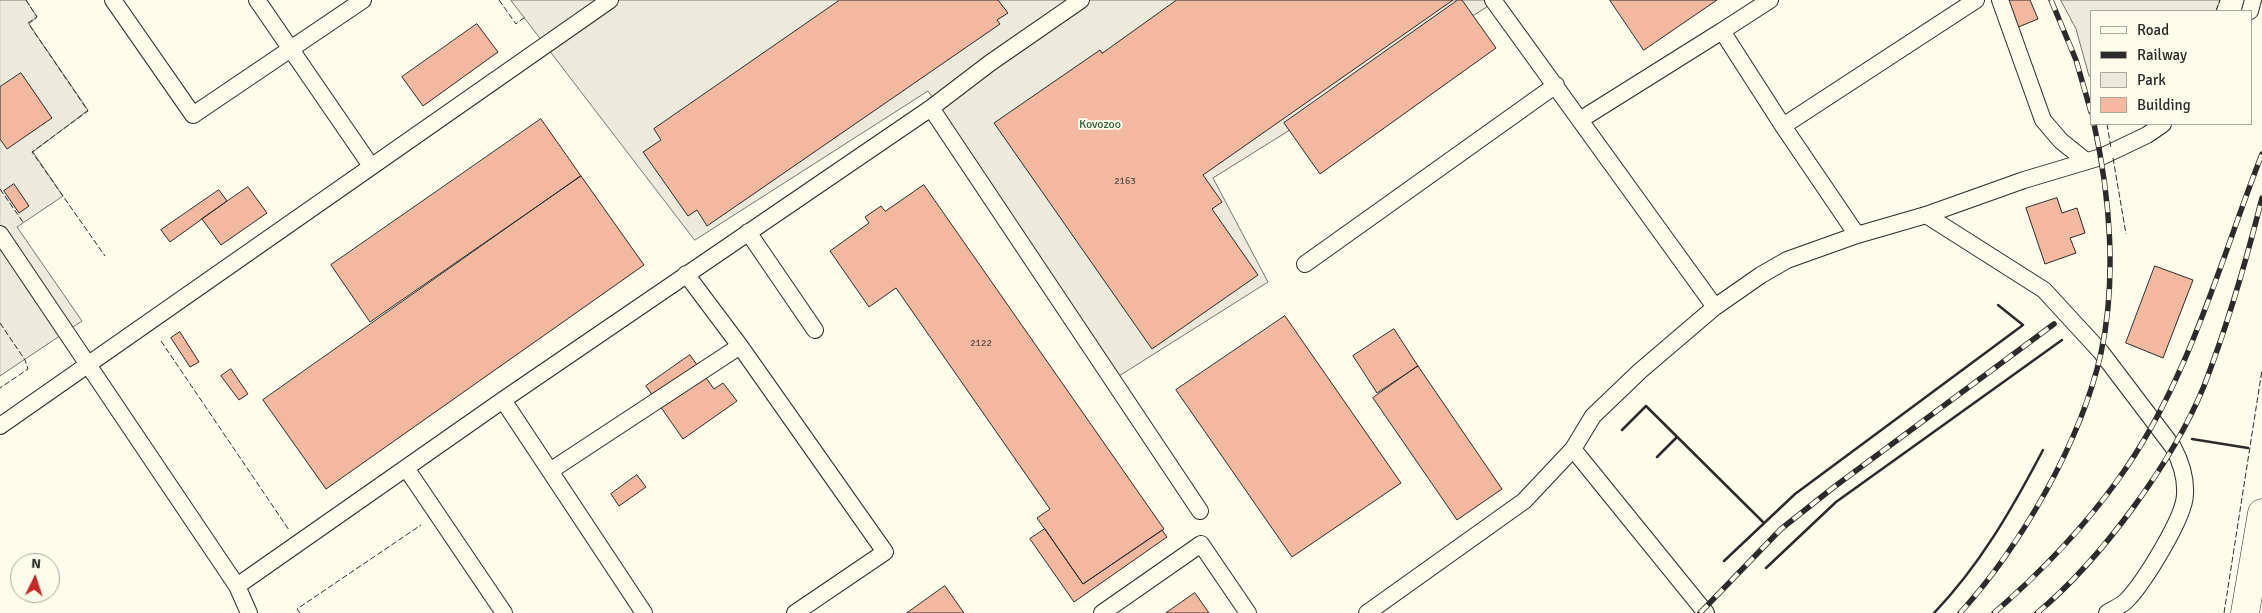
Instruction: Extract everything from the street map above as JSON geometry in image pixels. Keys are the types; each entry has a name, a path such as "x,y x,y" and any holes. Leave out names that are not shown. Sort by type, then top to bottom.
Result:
{"street":[{"path":"2245,613 2262,514"}],"lane":[{"path":"113,0 193,116 363,0"},
{"path":"257,0 371,166"},
{"path":"0,426 610,0"},
{"path":"237,586 503,400 931,108 990,63 1081,0"},
{"path":"1493,0 1714,306"},
{"path":"1580,120 1770,0"},
{"path":"1783,126 1976,0"},
{"path":"2000,0 2014,34 2043,120 2061,141 2086,161"},
{"path":"1722,31 1783,126 1857,235"},
{"path":"1305,264 1556,85"},
{"path":"931,108 1200,511"},
{"path":"1367,613 1524,501 1573,449 1593,416 1640,371 1714,306 1787,260 1857,235 1926,215 2024,180 2101,157 2161,125"},
{"path":"1926,215 2044,290 2101,352 2173,447 2178,457 2183,470 2185,496 2180,517 2162,549 2126,601 2107,613"},
{"path":"748,232 815,330"},
{"path":"0,234 89,363 237,586 249,613"},
{"path":"686,274 740,346 885,552 795,613"},
{"path":"550,471 740,346"},
{"path":"503,400 644,613"},
{"path":"1573,449 1706,613"},
{"path":"406,468 504,613"},
{"path":"1102,613 1201,544 1248,613"}],"green space":[{"path":"0,0 26,0 37,17 29,24 88,110 33,152 63,196 17,227 82,321 0,376"},
{"name":"Kovozoo","path":"511,0 1498,0 1213,178 1268,282 1119,376 928,91 695,240"},
{"path":"2061,0 2220,0 2216,10 2090,10 2090,76 2076,29"}],"building":[{"path":"840,0 998,0 1008,13 997,20 1000,24 707,226 697,210 688,216 643,152 661,140 654,129"},
{"path":"1177,0 1453,0 1203,175 1222,202 1212,209 1258,275 1152,349 994,123 1100,50 1102,53"},
{"path":"1458,0 1462,0 1496,48 1320,174 1284,123"},
{"path":"1610,0 1717,0 1644,50"},
{"path":"1993,0 2030,0 2038,19 2006,32"},
{"path":"477,24 498,52 423,106 402,77"},
{"path":"21,73 52,118 7,149 0,139 0,87"},
{"path":"541,119 581,176 370,322 331,265"},
{"path":"581,176 644,265 326,489 263,400"},
{"path":"14,184 29,206 19,213 4,191"},
{"path":"924,185 1164,529 1083,584 1037,518 1050,509 896,288 869,307 830,251 869,223 865,217 881,206 885,211"},
{"path":"248,187 267,213 221,245 202,219"},
{"path":"219,190 227,201 170,242 161,230"},
{"path":"2057,198 2062,213 2077,208 2085,233 2070,238 2076,253 2045,264 2026,208"},
{"path":"2155,266 2193,280 2163,358 2126,343"},
{"path":"1285,316 1401,483 1292,557 1176,390"},
{"path":"1394,329 1418,366 1377,393 1353,356"},
{"path":"180,332 199,362 190,367 171,338"},
{"path":"690,355 714,389 723,383 737,401 683,439 646,386"},
{"path":"1418,366 1502,489 1457,520 1373,398"},
{"path":"231,369 248,394 239,400 221,376"},
{"path":"637,475 646,487 619,506 611,494"},
{"path":"1045,529 1083,584 1162,530 1167,537 1074,602 1030,539"},
{"path":"945,586 964,613 907,613"},
{"path":"1195,593 1209,613 1166,613"}],"railway":[{"path":"2051,0 2076,60 2090,109"},
{"path":"1960,613 2005,557 2046,491 2064,457 2092,387 2106,325 2110,267 2110,238 2104,180 2094,125"},
{"path":"1994,613 2028,583 2074,534 2117,481 2142,444 2183,364 2262,154"},
{"path":"2037,613 2085,566 2133,509 2174,446 2191,415 2213,363 2229,316 2262,198"},
{"path":"1700,613 1781,529 1834,487 2054,324"}],"fence":[{"path":"26,0 37,17 28,23 88,111 32,152 105,256"},
{"path":"499,0 516,24 525,17"},
{"path":"2216,10 2220,0"},
{"path":"2107,125 2111,148"},
{"path":"2113,158 2126,234"},
{"path":"0,189 23,222"},
{"path":"0,323 25,360 28,369 0,388"},
{"path":"161,341 289,530"},
{"path":"2224,613 2262,370"},
{"path":"300,613 297,609 421,525"}],"wall":[{"path":"1724,561 1795,494 2023,325 1998,305"},
{"path":"1766,568 1836,502 2062,340"},
{"path":"1622,430 1646,406 1764,523"},
{"path":"1657,457 1677,437"},
{"path":"2192,439 2248,448"},
{"path":"1934,613 1951,595 1981,556 2043,450"}]}
